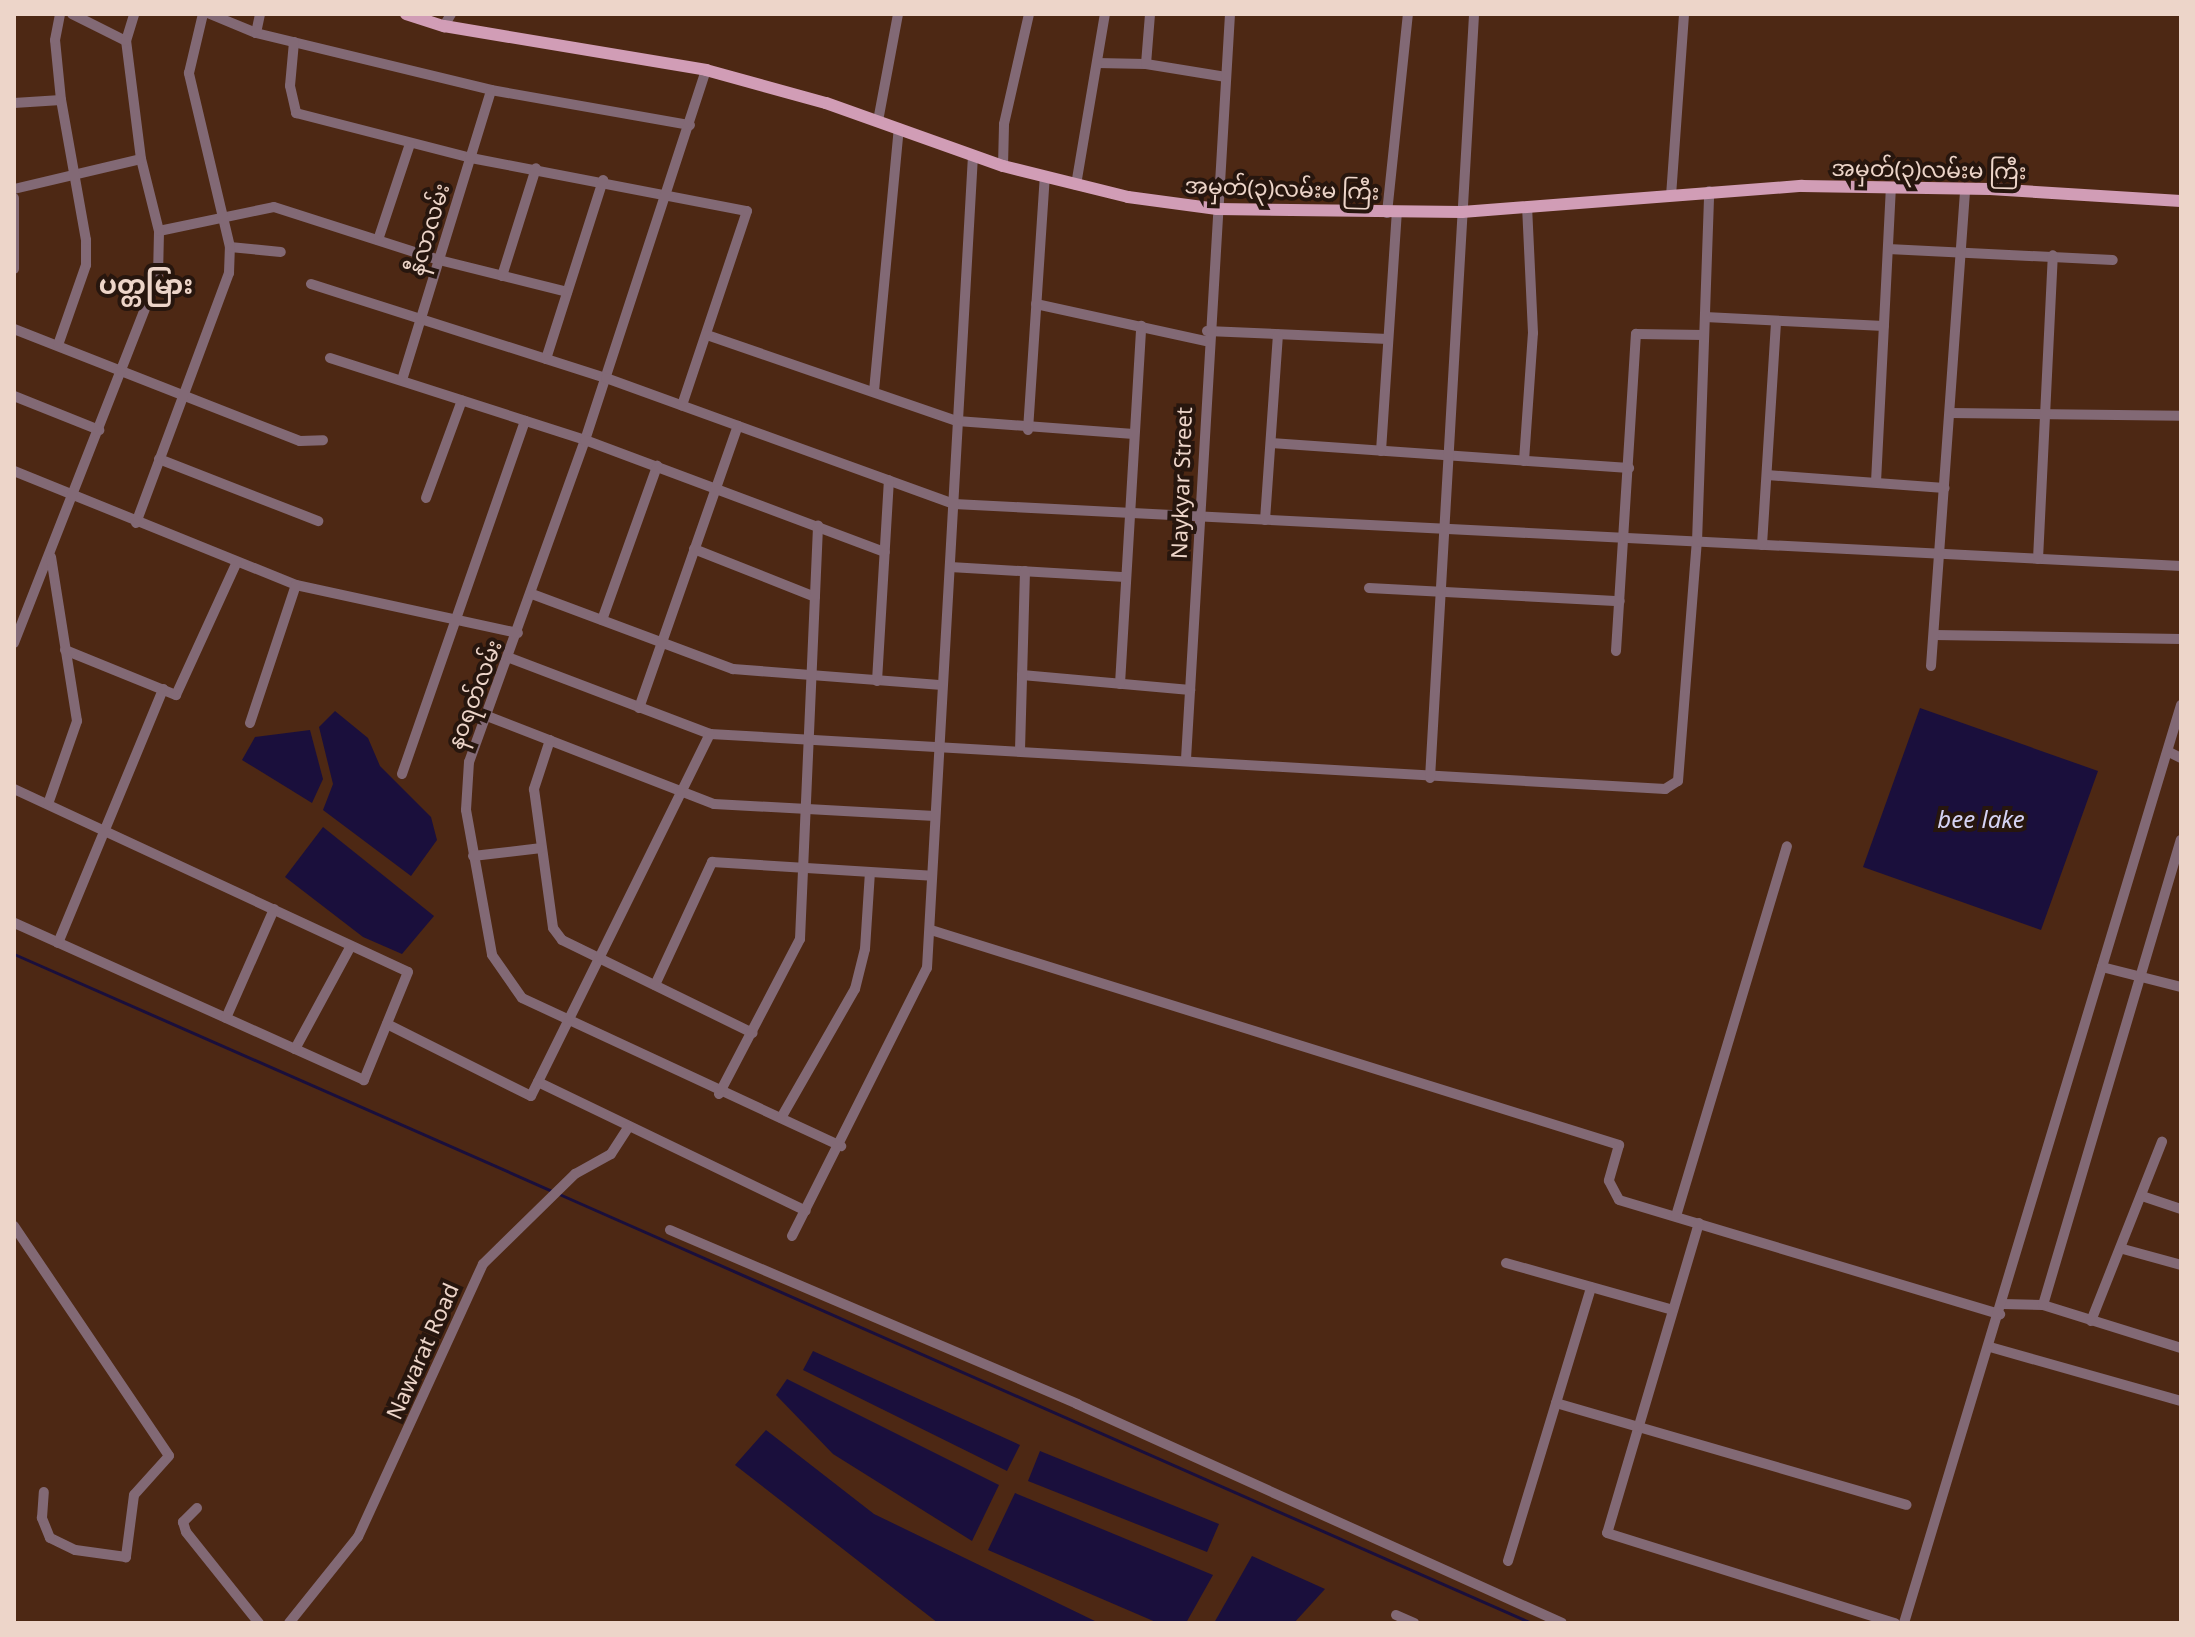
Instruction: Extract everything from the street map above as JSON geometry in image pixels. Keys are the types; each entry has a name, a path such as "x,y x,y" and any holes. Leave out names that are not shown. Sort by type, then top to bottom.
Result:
{"main road":[{"name":"အမှတ်(၃)လမ်းမ ကြီး","path":"406,14 444,26 706,70 878,121 1003,166 1076,185 1217,209 1462,212 1709,191 1891,187 1965,188 2181,201"}],"street":[{"path":"58,345 86,265 78,174 61,100 55,40 60,14"},
{"path":"72,14 126,41"},
{"path":"14,643 51,556 158,276 159,231 141,159 126,41 134,14"},
{"path":"136,523 229,273 230,247 189,73 203,14"},
{"path":"210,14 256,33 491,90 690,125"},
{"path":"256,33 260,14"},
{"path":"444,26 451,14"},
{"path":"878,121 898,14"},
{"path":"1003,166 1004,124 1029,14"},
{"path":"1076,185 1105,14"},
{"path":"1146,64 1150,14"},
{"name":"Naykyar Street","path":"1186,759 1202,517 1207,336 1230,14"},
{"path":"1381,451 1392,212 1408,14"},
{"path":"1430,778 1474,14"},
{"path":"1671,196 1684,14"},
{"path":"294,42 290,86 296,113 471,158 668,192 747,211 682,405"},
{"path":"1097,63 1146,64 1226,77"},
{"name":"နဝရတ်လမ်း","path":"706,70 606,378 464,786 473,856 492,955 505,981 568,1021 719,1094 841,1146"},
{"name":"နီလာလမ်း","path":"402,380 491,90"},
{"path":"14,103 61,100"},
{"path":"874,391 899,128"},
{"path":"378,240 410,144"},
{"path":"792,1236 918,993 931,930 973,156"},
{"path":"14,189 141,159"},
{"path":"502,276 536,168"},
{"path":"1028,430 1045,177"},
{"path":"546,359 603,180"},
{"path":"1876,482 1891,187"},
{"path":"1931,666 1965,188"},
{"path":"510,658 710,734 939,749 1186,759 1430,778 1665,789 1678,781 1697,542 1709,191"},
{"path":"14,198 14,269"},
{"path":"159,231 223,214 274,207 439,260 567,292"},
{"path":"1524,461 1533,333 1527,208"},
{"path":"230,247 281,252"},
{"path":"1888,249 2113,260"},
{"path":"2038,559 2053,255"},
{"path":"311,284 606,378 954,504 2181,566"},
{"path":"1036,304 1207,336 1278,334 1388,339"},
{"path":"1705,317 1884,326"},
{"path":"1762,545 1776,321"},
{"path":"1120,684 1141,326"},
{"path":"14,329 300,441 323,440"},
{"path":"1265,520 1278,334"},
{"path":"1616,651 1636,334 1704,335"},
{"path":"707,335 957,421 1028,430 1134,434"},
{"path":"330,358 585,440 885,552"},
{"path":"14,396 99,430"},
{"path":"426,498 462,400"},
{"path":"1950,413 2045,417 2181,416"},
{"path":"402,774 525,421"},
{"path":"639,708 738,426"},
{"path":"1271,443 1629,468"},
{"path":"159,459 318,521"},
{"path":"602,620 657,466"},
{"path":"14,471 136,523 296,585 518,633"},
{"path":"1767,475 1945,488"},
{"path":"877,681 889,480"},
{"path":"719,1094 800,939 818,525"},
{"path":"694,549 815,597"},
{"path":"48,804 77,721 51,556"},
{"path":"65,650 176,695 237,562"},
{"path":"950,567 1126,577"},
{"path":"1020,750 1025,571"},
{"path":"250,723 296,585"},
{"path":"1369,588 1620,601"},
{"path":"532,594 733,669 812,678 942,685"},
{"path":"1934,635 2181,639"},
{"path":"1022,675 1190,690"},
{"path":"58,943 163,689"},
{"path":"1904,1623 1990,1347 2102,967 2178,730 2181,705"},
{"path":"487,716 714,804 935,816"},
{"path":"387,1024 531,1096 710,734"},
{"path":"550,740 534,789 553,928 562,940 753,1033"},
{"path":"2169,752 2181,758"},
{"path":"14,789 408,972 364,1080 14,923"},
{"path":"2043,1305 2137,977 2181,840"},
{"path":"1676,1216 1787,846"},
{"path":"473,856 542,848"},
{"path":"655,985 712,862 932,876"},
{"path":"781,1118 855,989 865,949 870,872"},
{"path":"226,1018 274,909"},
{"path":"931,930 1619,1145 1609,1181 1619,1200 2001,1309 2043,1305 2180,1347"},
{"path":"295,1049 351,946"},
{"path":"2102,967 2181,987"},
{"path":"538,1082 806,1211"},
{"name":"Nawarat Road","path":"289,1623 358,1537 483,1264 575,1174 611,1154 629,1126"},
{"path":"2091,1321 2123,1249 2162,1142"},
{"path":"2142,1196 2181,1209"},
{"path":"1699,1223 1607,1533 1895,1623"},
{"path":"14,1226 169,1456 134,1495 126,1557 75,1550 50,1538 42,1518 44,1492"},
{"path":"670,1230 1063,1397 1562,1623"},
{"path":"2123,1249 2181,1265"},
{"path":"1506,1263 1673,1310"},
{"path":"1508,1561 1591,1287"},
{"path":"1990,1347 2181,1401"},
{"path":"1556,1403 1906,1505"},
{"path":"197,1508 183,1522 186,1532 259,1623"},
{"path":"1396,1615 1414,1623"}],"water":[{"name":"bee lake","path":"1920,708 2098,771 2041,930 1863,867"},
{"path":"335,711 368,738 380,766 431,817 437,840 411,876 323,810 333,784 319,727"},
{"path":"310,730 323,779 312,803 242,760 255,737"},
{"path":"323,827 434,916 402,954 363,937 285,877"},
{"path":"813,1351 1020,1445 1007,1471 803,1370"},
{"path":"787,1379 999,1485 972,1541 833,1454 776,1395"},
{"path":"766,1430 874,1514 1099,1623 938,1623 735,1465"},
{"path":"1040,1451 1219,1524 1207,1552 1028,1481"},
{"path":"1015,1493 1213,1575 1186,1623 1158,1623 988,1550"},
{"path":"1252,1556 1325,1589 1294,1623 1214,1623"}],"waterway":[{"path":"14,954 552,1191"},
{"path":"559,1194 1531,1623"}],"district":[{"name":"ပတ္တမြား","path":"146,285"}]}
